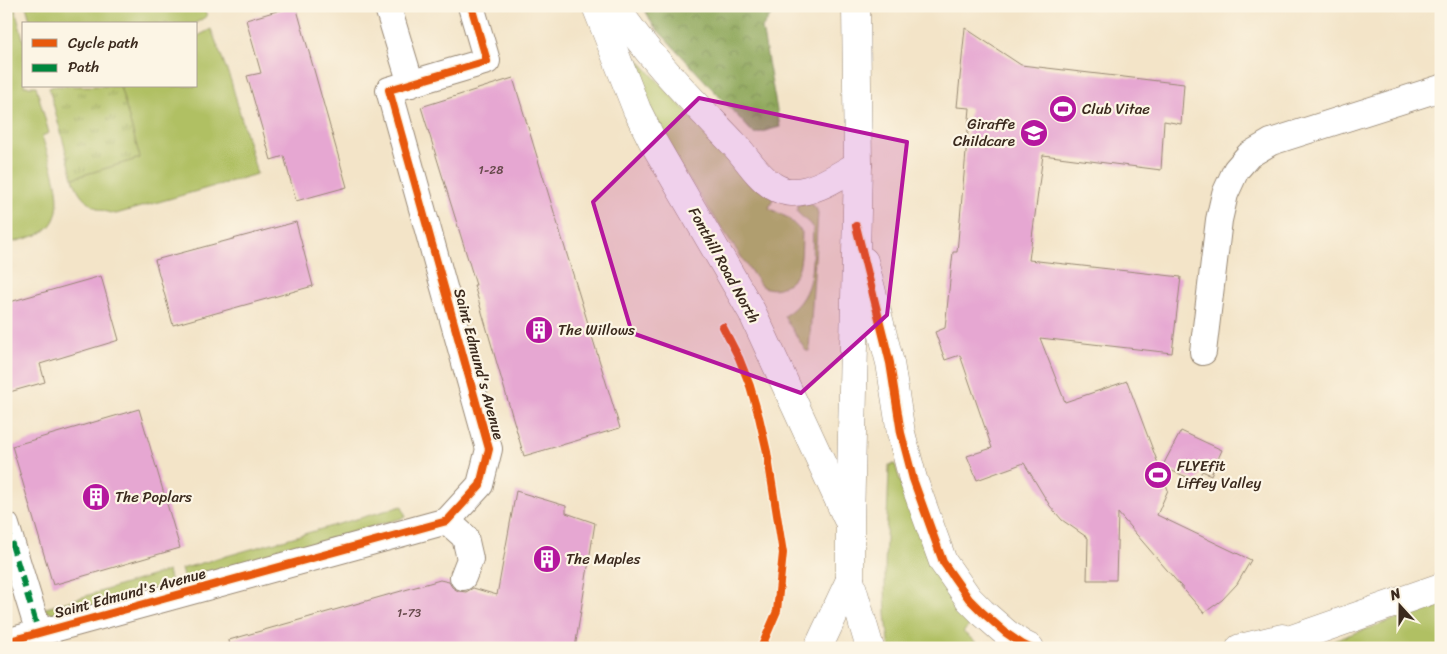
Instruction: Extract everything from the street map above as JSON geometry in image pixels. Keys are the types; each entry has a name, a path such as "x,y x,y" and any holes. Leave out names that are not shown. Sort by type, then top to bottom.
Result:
{"main road":[{"name":"Fonthill Road North","path":"596,6 637,110 652,140 752,312 850,524"},
{"path":"615,6 661,68 761,176 772,185 791,192 808,190 822,185 858,166"},
{"name":"Fonthill Road North","path":"856,6 858,166 850,580 870,648"},
{"path":"856,226 890,363 904,442 913,479 943,562 982,612 1006,633 1030,648"},
{"name":"Fonthill Road North","path":"818,648 850,580"},
{"path":"1266,648 1441,587"},
{"path":"1240,648 1311,631"}],"street":[{"name":"Saint Edmund's Avenue","path":"6,642 447,520 480,485 489,449 389,90 487,61 471,6"},
{"path":"388,8 411,84"},
{"path":"1203,352 1219,220 1225,194 1236,170 1249,155 1271,142 1441,88"},
{"path":"447,520 465,537 470,559 463,577"},
{"path":"6,525 39,632"}],"highlighted area":[{"path":"699,98 907,142 887,315 801,393 632,333 593,202"}],"green space":[{"path":"6,6 14,6 22,35 22,88 37,88 49,133 42,136 54,175 58,204 55,217 49,227 37,235 6,244 6,47 12,45 6,24"},
{"path":"26,6 203,6 207,16 197,22 30,22"},
{"path":"643,6 778,6 762,28 780,127 754,134 653,25"},
{"path":"211,29 231,81 257,174 116,214 95,207 79,192 73,178 140,158 121,88 198,88 198,36"},
{"path":"625,49 629,50 705,132 773,199 769,208 788,218 802,232 799,268 792,280 787,284 774,289 761,286 681,168 648,104"},
{"path":"49,88 121,88 140,158 73,178"},
{"path":"808,202 816,208 818,213 809,351 806,351 784,316 803,298 808,287 812,265 813,227 797,212 797,205"},
{"path":"895,464 904,494 923,542 973,622 963,632 983,648 890,648 885,603 885,557 889,465"},
{"path":"402,506 406,517 184,580 181,569"},
{"path":"168,571 171,583 58,617 43,609"},
{"path":"1441,604 1441,648 1310,648"}],"building":[{"path":"296,6 347,187 296,201 284,156 271,160 247,76 261,73 246,20"},
{"path":"965,28 1021,65 1184,84 1181,124 1164,121 1161,170 1043,155 1029,260 1181,277 1172,353 1040,338 1065,402 1127,381 1168,490 1157,515 1251,560 1237,584 1222,600 1204,613 1118,513 1116,580 1087,580 1088,538 1062,520 1050,506 1024,463 977,480 967,456 992,448 960,355 945,360 935,332 945,328 953,252 957,252 970,108 957,107"},
{"path":"513,78 620,428 524,456 474,285 476,285 421,107"},
{"path":"296,222 313,286 173,325 155,260"},
{"path":"101,276 119,340 40,364 45,382 6,393 6,303"},
{"name":"The Poplars","path":"139,409 180,548 53,585 12,446"},
{"path":"1181,431 1222,450 1211,475 1202,471 1197,481 1162,467"},
{"path":"516,491 566,506 566,513 595,523 575,648 230,648 229,640 440,580 449,582 458,591 466,592 473,588 497,595"}],"marked path":[{"path":"6,525 39,633"}],"cycle path":[{"path":"6,642 447,521 480,485 489,449 389,90 487,61 471,6"},
{"path":"856,226 890,363 901,433 913,479 943,562 969,599 982,612 1006,633 1030,648"},
{"path":"723,327 739,358 759,417 767,452 783,553 777,611 761,648"}],"place":[{"name":"Club Vitae","path":"1063,109"},
{"name":"Giraffe Childcare","path":"1034,133"},
{"name":"The Willows","path":"539,330"},
{"name":"FLYEfit Liffey Valley","path":"1158,475"},
{"name":"The Poplars","path":"96,497"},
{"name":"The Maples","path":"547,559"}]}
